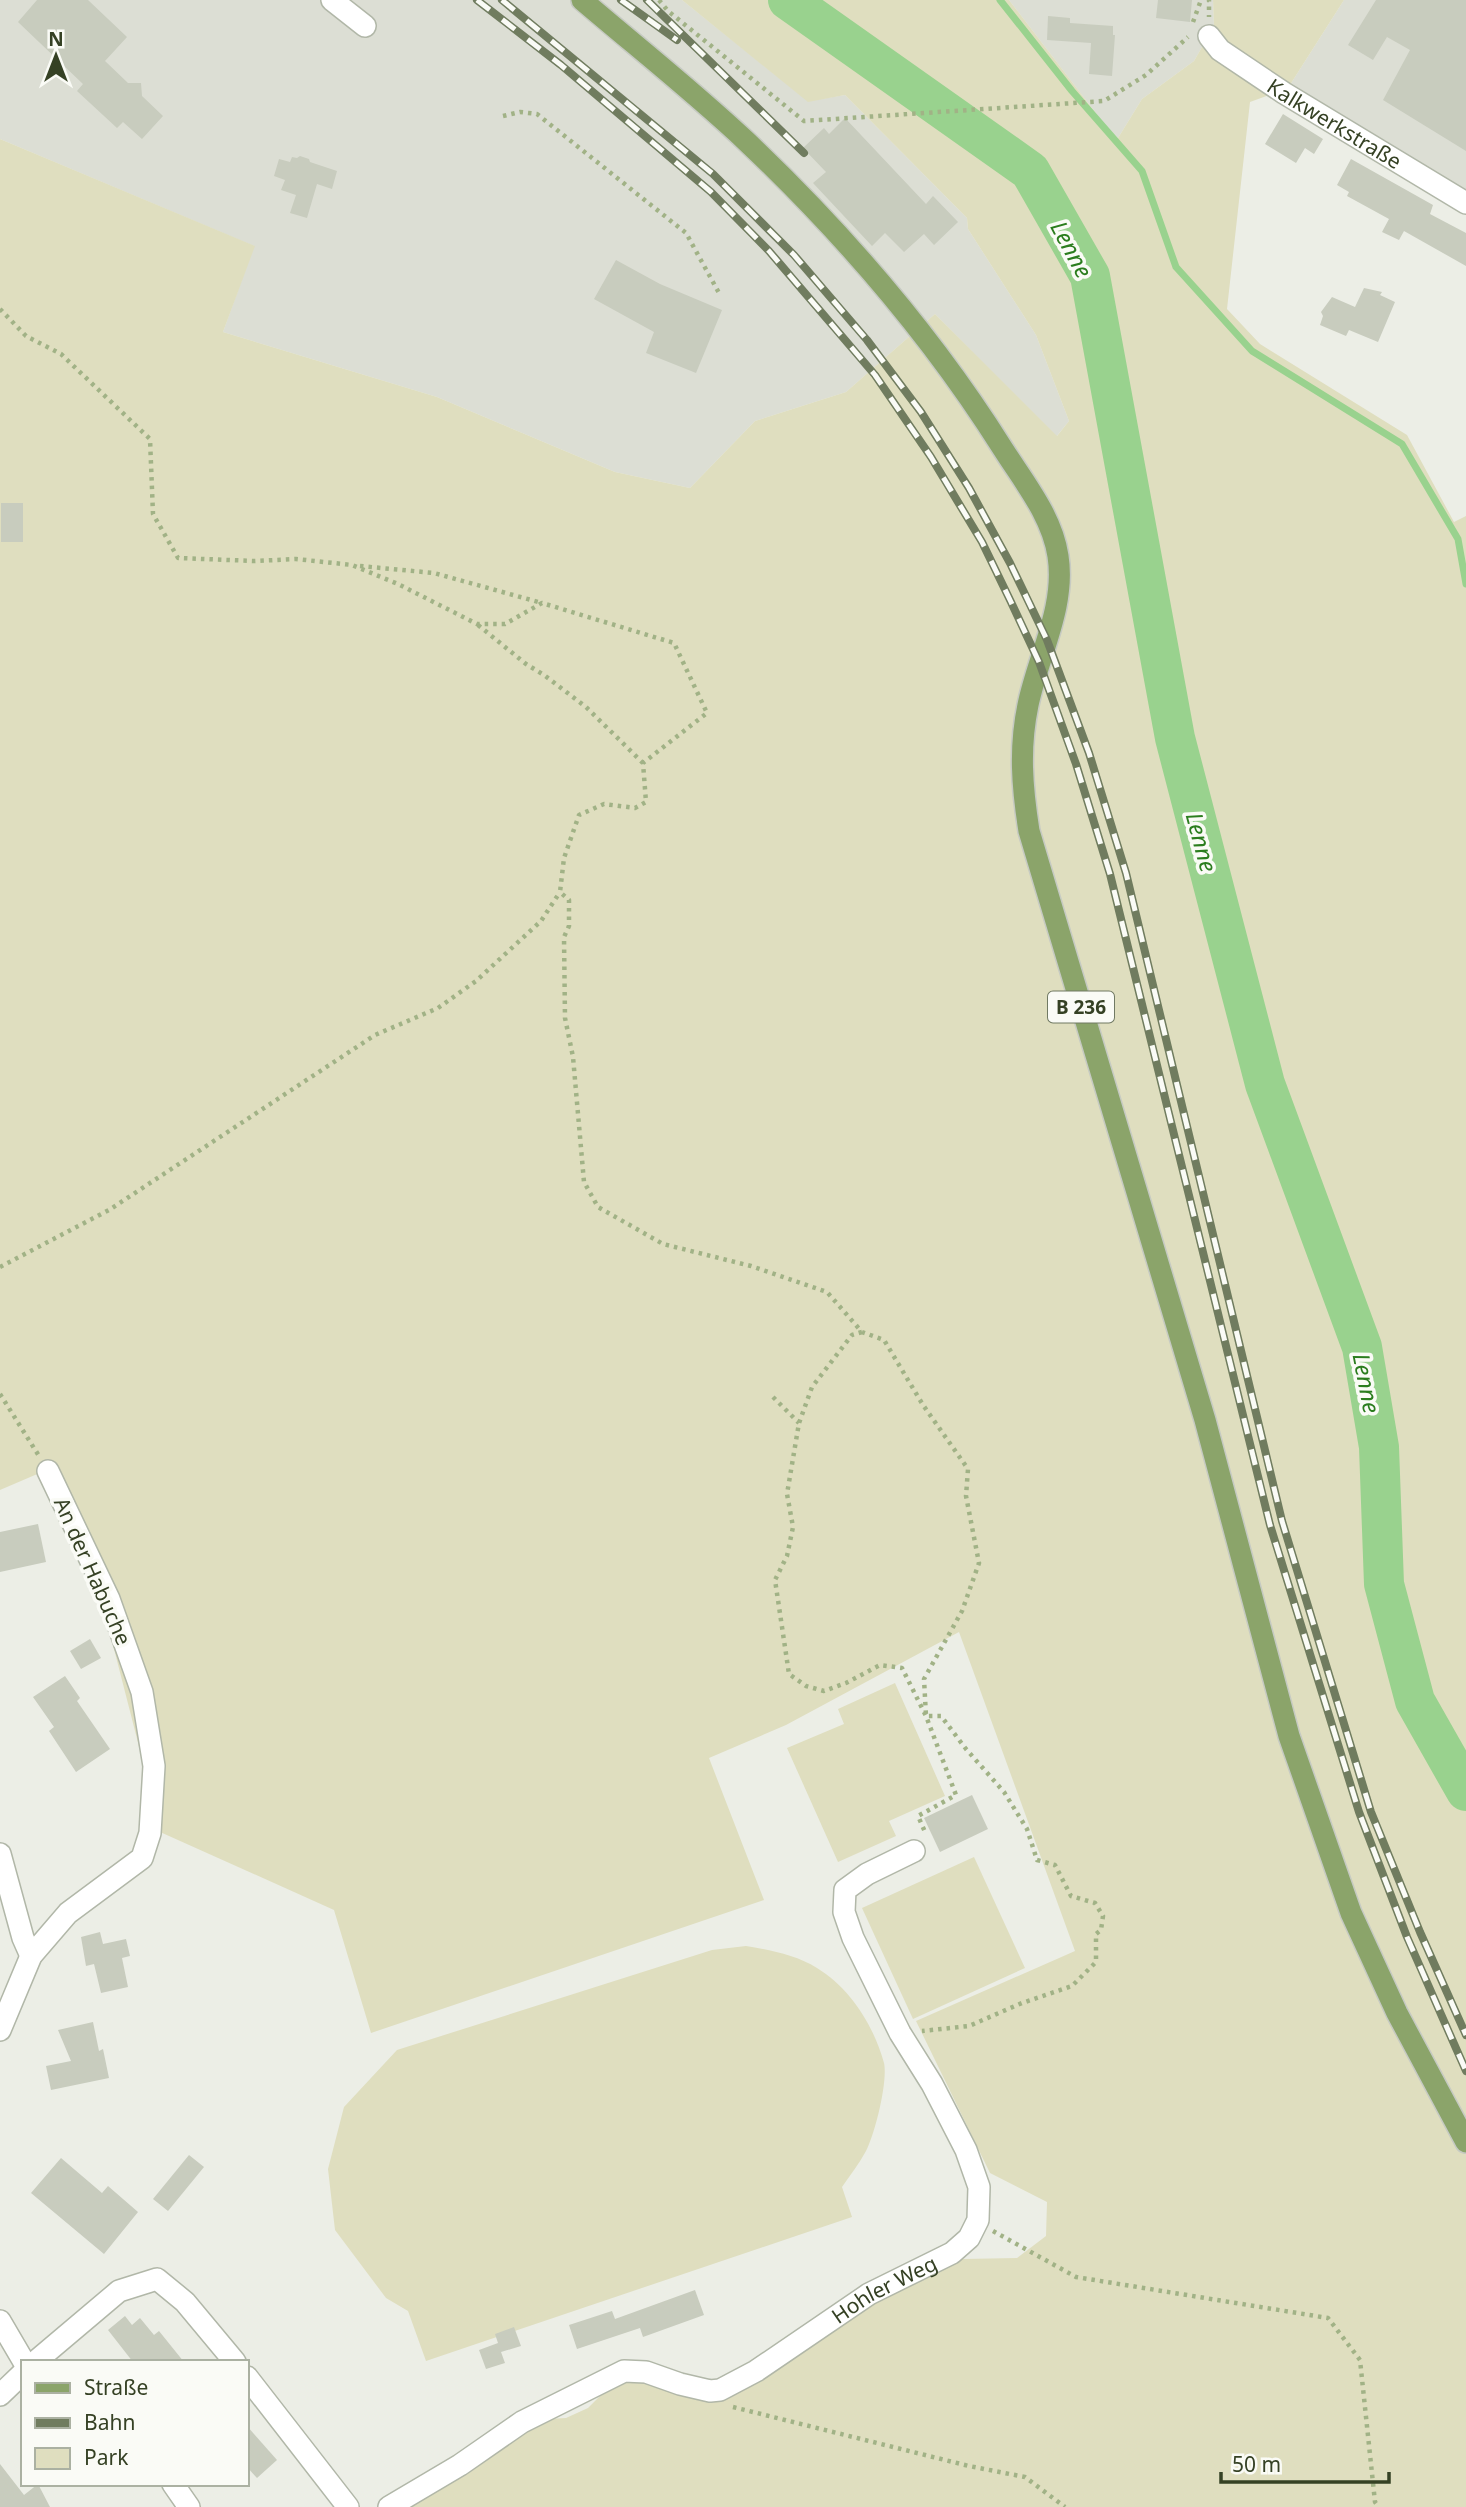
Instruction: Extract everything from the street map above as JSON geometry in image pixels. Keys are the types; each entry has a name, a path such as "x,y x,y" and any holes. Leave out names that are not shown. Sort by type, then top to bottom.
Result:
{"main road":[{"name":"B 236","path":"582,0 744,139 814,208 875,275 931,346 993,434 1051,529 1058,557 1058,590 1028,704 1022,740 1022,792 1028,831 1205,1420 1289,1736 1351,1913 1397,2013 1466,2142"}],"street":[{"path":"332,0 365,26"},
{"name":"Kalkwerkstraße","path":"1209,36 1220,50 1284,93 1466,203"},
{"name":"An der Habuche","path":"0,2030 31,1956 68,1913 142,1858 150,1833 154,1766 142,1692 109,1599 48,1471"},
{"path":"914,1852 867,1874 845,1890 844,1912 853,1938 900,2033 932,2084 966,2150 979,2187 978,2220"},
{"path":"0,1854 23,1938 31,1956"},
{"name":"Hohler Weg","path":"710,2391 720,2390 756,2371 869,2294 952,2253 969,2238 978,2220"},
{"path":"38,2360 119,2291 157,2279 185,2302 233,2360"},
{"path":"0,2321 23,2360"},
{"path":"389,2507 460,2465 522,2422 624,2371 646,2372 710,2391"},
{"path":"0,2395 21,2375"},
{"path":"248,2378 348,2507"},
{"path":"174,2486 189,2507"}],"path":[{"path":"659,0 668,11 804,121 1104,101 1146,75 1188,37 1201,0"},
{"path":"503,116 520,112 537,114 686,233 719,293"},
{"path":"0,309 26,336 61,354 150,439 153,514 178,558 255,561 296,559 434,573 674,643 707,713 643,763"},
{"path":"0,1267 109,1210 375,1035 438,1007 476,981 541,921 560,892 564,858 579,815 604,804 635,808 646,802 643,763 586,707 526,664 477,624 398,584 352,565"},
{"path":"477,624 505,624 542,603"},
{"path":"560,892 569,900 569,926 564,937 565,1018 573,1057 584,1182 598,1207 663,1244 751,1266 827,1292 862,1332 884,1340 923,1405 968,1469 966,1496 979,1563 962,1611 924,1679 926,1716"},
{"path":"862,1332 852,1335 812,1387 799,1423 787,1494 793,1527 788,1556 775,1580 789,1674 806,1686 824,1690 846,1683 880,1665 902,1668 926,1716 956,1795 918,1816 927,1835 910,1844 914,1852"},
{"path":"0,1394 48,1471"},
{"path":"773,1397 799,1423"},
{"path":"900,2033 969,2026 1022,2003 1072,1986 1096,1962 1096,1934 1101,1930 1103,1916 1095,1903 1071,1896 1055,1865 1037,1860 1027,1829 1004,1792 941,1716 926,1716"},
{"path":"978,2220 1004,2238 1076,2277 1328,2318 1360,2360 1375,2502 1379,2507"},
{"path":"710,2391 713,2402 969,2466 1024,2477 1065,2507"}],"shaded area":[{"path":"0,0 682,0 808,101 845,95 967,218 968,229 1036,335 1069,421 1056,437 935,314 846,392 755,421 690,488 615,472 437,397 223,332 254,246 0,139"},
{"path":"1009,0 1213,0 1214,26 1194,61 1142,99 1118,138 1108,129"},
{"path":"1344,0 1466,0 1466,194 1288,88"}],"green space":[{"path":"682,0 1009,0 1108,129 1118,138 1142,99 1194,61 1214,26 1213,0 1344,0 1288,88 1250,102 1227,309 1260,344 1407,435 1454,522 1466,516 1466,2507 407,2507 529,2428 548,2419 566,2418 588,2408 609,2387 623,2381 643,2382 693,2396 874,2298 963,2259 1017,2258 1046,2236 1047,2202 990,2173 916,2021 1075,1951 959,1632 786,1725 709,1758 764,1900 371,2033 334,1910 140,1823 144,1766 103,1606 42,1472 0,1490 0,139 255,246 223,332 437,397 615,472 690,488 755,421 846,392 935,314 1057,436 1069,421 1036,335 968,229 967,218 845,95 808,102"},
{"path":"895,1683 945,1796 889,1821 896,1836 838,1862 787,1748 844,1724 838,1709"},
{"path":"974,1857 1025,1968 913,2019 862,1908"},
{"path":"746,1946 792,1956 829,1976 859,2009 880,2049 885,2071 877,2120 866,2151 842,2187 852,2217 426,2361 408,2311 386,2298 335,2230 328,2169 344,2107 397,2050 712,1950"}],"building":[{"path":"37,0 88,0 127,37 105,61 128,83 141,83 142,96 163,116 142,139 123,122 117,128 77,91 83,84 18,22"},
{"path":"1158,0 1192,0 1190,22 1156,18"},
{"path":"1376,0 1466,0 1466,151 1383,100 1410,50 1387,37 1373,60 1348,45"},
{"path":"1048,16 1070,18 1070,23 1113,26 1115,35 1112,76 1089,74 1091,43 1047,40"},
{"path":"1283,114 1323,139 1314,154 1305,148 1296,163 1265,144"},
{"path":"845,118 926,204 933,196 958,222 934,245 924,234 904,252 885,233 872,246 813,183 826,172 803,148 824,128 829,134"},
{"path":"300,156 337,171 332,189 317,184 307,218 290,213 296,195 281,190 285,180 274,176 279,159 290,162 292,157"},
{"path":"1351,159 1433,205 1430,214 1466,233 1466,266 1404,231 1399,240 1382,232 1389,219 1347,196 1349,192 1337,185"},
{"path":"616,260 660,284 722,310 696,373 646,353 654,332 594,299"},
{"path":"1364,288 1382,292 1380,295 1395,302 1378,342 1349,330 1346,336 1320,325 1323,316 1321,312 1332,297 1355,307"},
{"path":"1,503 23,503 23,542 1,542"},
{"path":"38,1524 46,1562 0,1572 0,1532"},
{"path":"90,1639 101,1658 81,1669 70,1651"},
{"path":"65,1676 80,1698 77,1701 110,1749 76,1772 49,1731 54,1727 33,1697"},
{"path":"972,1795 988,1829 940,1852 924,1818"},
{"path":"100,1932 103,1944 126,1939 130,1956 122,1958 128,1987 101,1993 94,1964 86,1966 81,1937"},
{"path":"93,2022 99,2051 103,2049 109,2078 51,2090 46,2066 71,2061 58,2030"},
{"path":"189,2155 204,2167 168,2211 153,2199"},
{"path":"61,2158 102,2193 108,2186 138,2212 104,2254 31,2193"},
{"path":"695,2290 704,2315 643,2337 640,2328 577,2349 569,2325 612,2311 615,2319"},
{"path":"125,2316 132,2325 140,2318 154,2335 159,2331 182,2360 131,2360 108,2330"},
{"path":"514,2327 521,2346 501,2352 505,2363 486,2369 479,2350 498,2343 495,2334"},
{"path":"248,2427 277,2460 257,2478 248,2468"},
{"path":"0,2464 24,2495 39,2486 50,2507 0,2507"}],"waterway":[{"name":"Lenne","path":"788,0 1030,171 1090,276 1175,738 1265,1084 1362,1347 1379,1447 1384,1584 1415,1701 1466,1791"},
{"path":"1000,0 1072,91 1142,171 1176,267 1252,351 1402,444 1458,539 1466,584"}],"railway":[{"path":"477,0 561,65 711,192 769,251 875,375 931,457 982,542 1011,602 1039,662 1076,764 1110,874 1270,1525 1359,1812 1407,1937 1466,2071"},
{"path":"502,0 713,174 794,255 867,340 921,412 969,488 1010,563 1047,640 1089,753 1126,873 1282,1521 1371,1812 1466,2035"},
{"path":"621,0 677,40"},
{"path":"647,0 804,153"}]}
